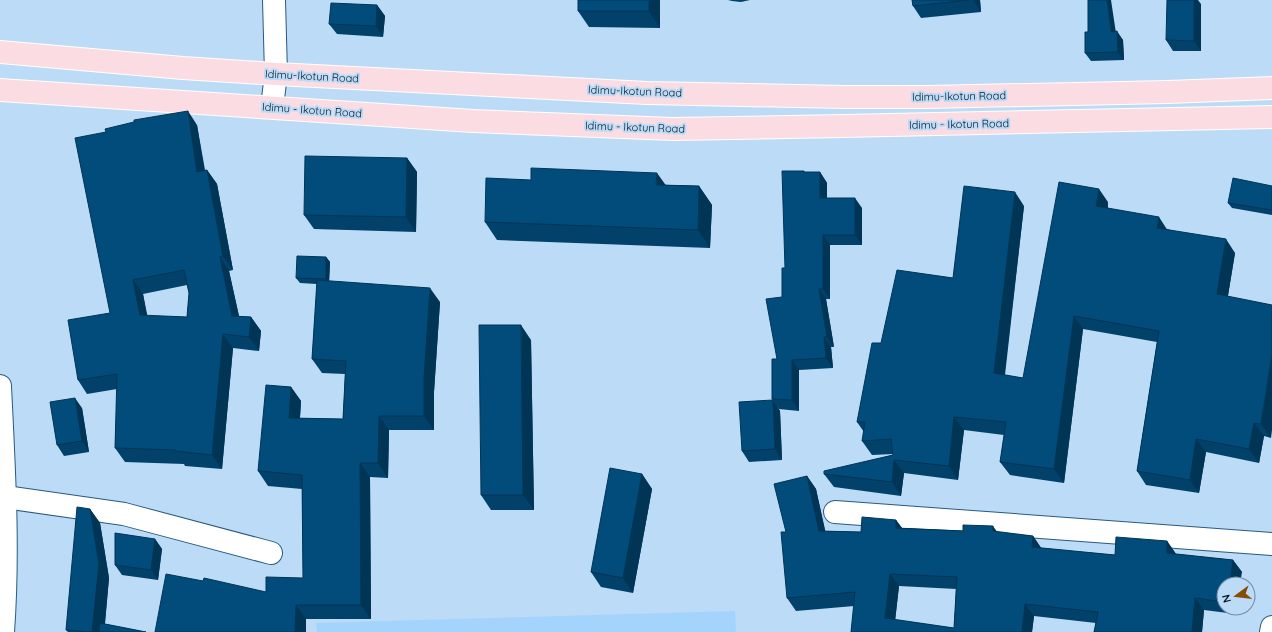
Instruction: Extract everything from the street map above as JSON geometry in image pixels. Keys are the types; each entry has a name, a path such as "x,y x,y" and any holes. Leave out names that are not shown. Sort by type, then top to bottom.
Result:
{"main road":[{"name":"Idimu-Ikotun Road","path":"0,52 183,68 276,74 648,93 844,97 1168,92 1269,88"},
{"path":"1268,117 1269,88"},
{"name":"Idimu - Ikotun Road","path":"0,90 473,121 673,129 1268,117"}],"street":[{"path":"272,107 276,74 274,0"},
{"path":"0,386 2,497 6,592 3,632"},
{"path":"2,497 124,514 271,553"},
{"path":"835,512 1272,544"},
{"path":"1272,627 1272,632"}],"shaded area":[{"path":"735,611 736,632 317,632 316,623"}],"building":[{"path":"578,0 649,0 649,11 578,11"},
{"path":"912,0 969,0 913,6"},
{"path":"1088,0 1107,0 1111,32 1117,31 1118,52 1085,53 1085,32 1088,32"},
{"path":"1167,0 1194,0 1194,41 1166,40"},
{"path":"331,3 377,5 376,26 329,24"},
{"path":"188,111 197,172 207,170 223,256 220,257 232,316 251,317 249,337 223,334 212,455 175,450 115,448 117,374 78,380 68,320 110,313 75,138 106,132 105,129 134,122 134,120","holes":["184,270 189,293 187,317 140,315 133,280"]},
{"path":"305,156 407,158 406,217 304,215"},
{"path":"531,168 657,173 656,185 699,186 698,230 485,222 486,178 531,180"},
{"path":"782,171 820,172 820,198 855,198 855,235 823,235 823,289 819,289 827,337 824,337 826,358 792,360 792,400 772,399 772,359 777,359 766,299 782,297 782,268 785,268"},
{"path":"1233,178 1272,186 1272,210 1228,203"},
{"path":"1059,182 1099,189 1096,206 1159,217 1157,228 1226,239 1217,294 1272,305 1272,353 1261,424 1254,423 1249,449 1196,439 1190,480 1137,471 1159,331 1074,316 1054,469 1000,462 1006,422 954,417 949,466 894,460 892,482 824,474 824,471 893,455 891,439 862,441 865,422 857,422 872,343 881,343 897,270 953,278 964,186 1015,192 994,373 1023,378"},
{"path":"297,256 326,257 326,279 296,278"},
{"path":"317,280 430,288 424,378 424,416 379,416 378,463 360,463 361,605 296,605 295,632 155,632 166,574 203,581 204,578 266,592 266,577 303,578 302,475 258,471 266,385 291,387 289,418 343,419 346,361 312,359"},
{"path":"479,325 521,325 523,495 481,495"},
{"path":"75,398 82,441 57,445 50,402"},
{"path":"773,400 775,449 742,451 739,402"},
{"path":"610,468 642,474 623,578 591,572"},
{"path":"807,476 819,531 861,532 862,517 896,520 896,528 963,531 963,525 993,526 993,531 1033,536 1032,547 1115,555 1116,537 1167,541 1167,553 1233,560 1231,576 1216,576 1216,601 1195,598 1192,632 1094,632 1098,612 1025,604 1022,632 851,632 855,592 787,598 781,532 786,532 774,484","holes":["890,574 957,577 954,628 885,618"]},
{"path":"77,507 90,509 99,564 92,632 66,630"},
{"path":"115,533 155,539 151,570 115,565"},
{"path":"100,623 146,632 99,632"}]}
